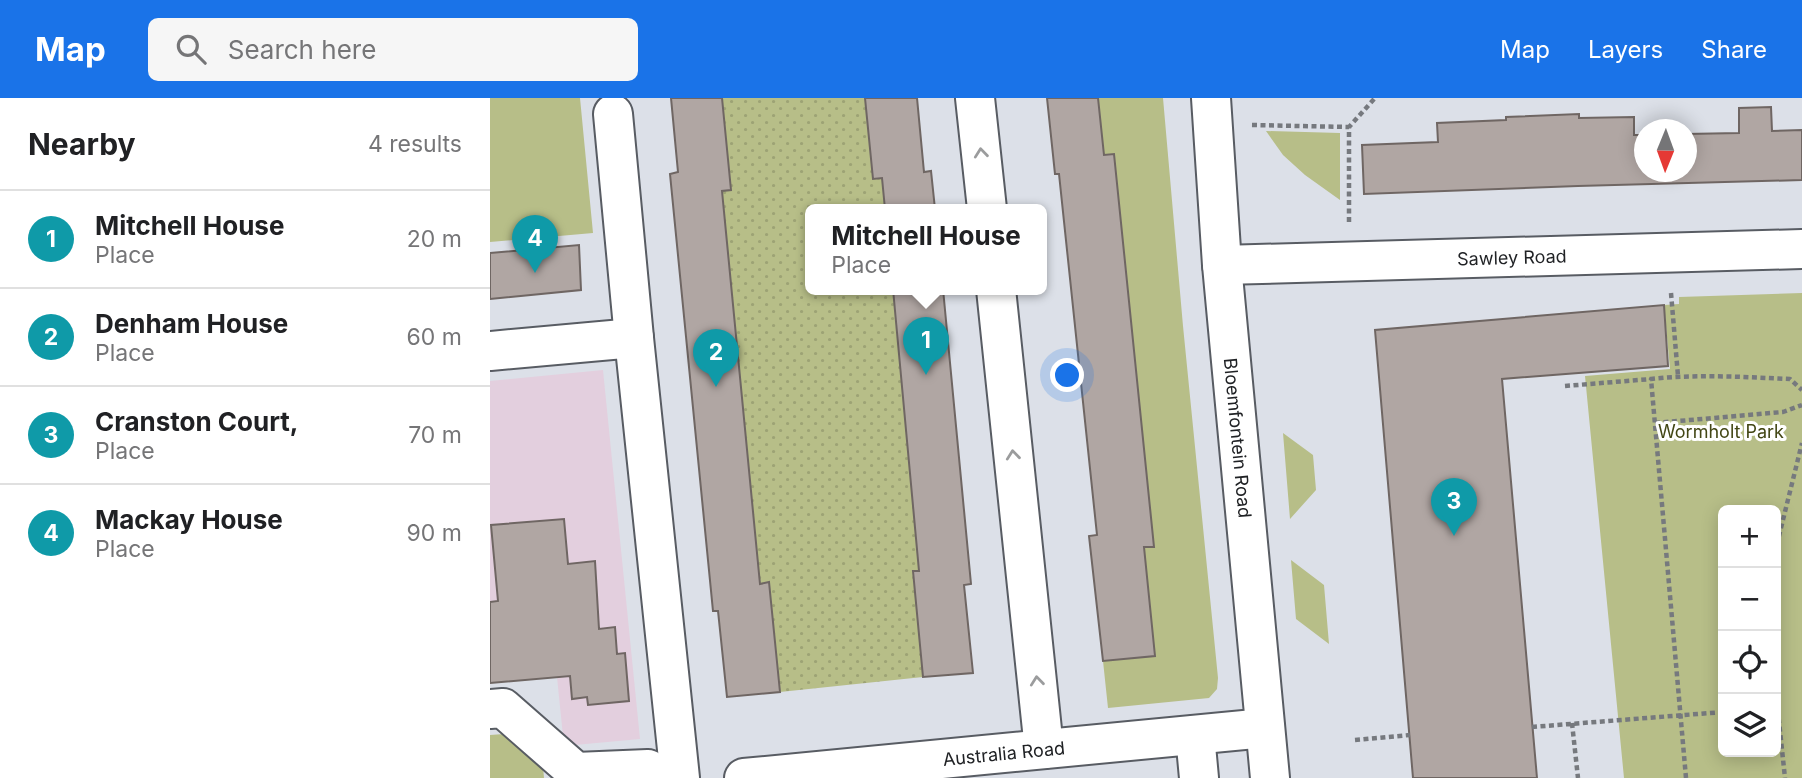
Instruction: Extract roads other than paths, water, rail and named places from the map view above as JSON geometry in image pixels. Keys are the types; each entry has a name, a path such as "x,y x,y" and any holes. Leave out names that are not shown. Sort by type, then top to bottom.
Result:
{"street":[{"path":"975,98 986,204"},
{"name":"Bloemfontein Road","path":"1211,98 1222,265 1270,778"},
{"path":"613,114 680,778"},
{"name":"Sawley Road","path":"1222,265 1802,249"},
{"path":"997,295 1051,759"},
{"path":"490,351 634,338"},
{"path":"490,709 503,708 576,772 648,769 649,778"},
{"name":"Australia Road","path":"744,778 1051,759 1195,735 1265,728"},
{"path":"1195,735 1199,778"}],"place":[{"name":"Mackay House","path":"535,273"},
{"name":"Mitchell House","path":"926,375"},
{"name":"Denham House","path":"716,387"},
{"name":"Cranston Court,","path":"1454,536"}],"park label":[{"name":"Wormholt Park","path":"1721,431"}]}
